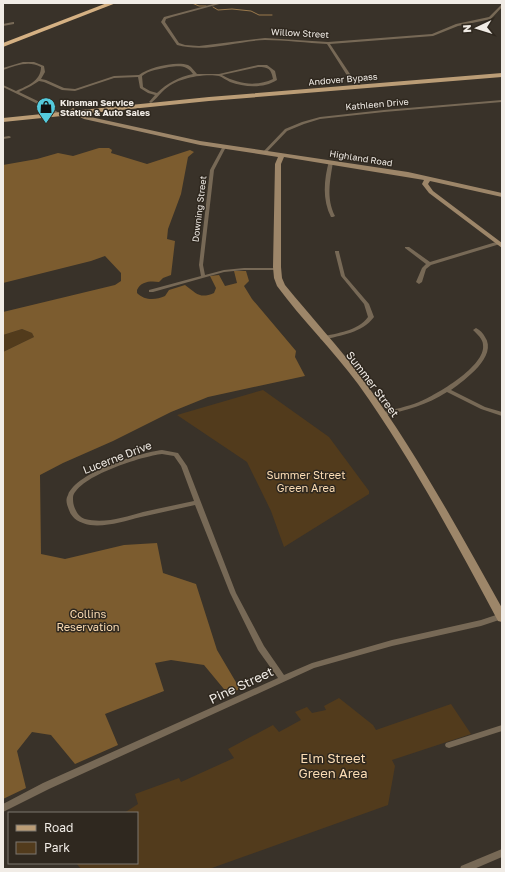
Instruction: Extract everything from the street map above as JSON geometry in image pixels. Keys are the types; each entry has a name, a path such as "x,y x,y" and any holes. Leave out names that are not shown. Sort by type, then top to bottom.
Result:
{"highway":[{"path":"3,45 113,3"}],"main road":[{"name":"Andover Bypass","path":"74,111 502,76"},
{"name":"Andover Bypass","path":"3,120 151,102 186,101"},
{"name":"Andover Bypass","path":"3,116 57,113"}],"street":[{"name":"Willow Street","path":"221,3 165,18 163,22 178,44 185,46 199,47 265,39 328,43 433,35 458,25 490,18 502,5"},
{"path":"3,25 13,23"},
{"path":"328,43 350,77"},
{"path":"3,69 19,64 37,64 44,70 38,80 17,92"},
{"path":"38,80 45,81 63,89 75,90 114,77 140,76 143,72 151,69 185,66 190,68 196,75"},
{"path":"151,102 169,84 196,75 220,75 258,66 267,66 273,71 275,80 269,83 251,85 228,81 220,75"},
{"path":"140,76 141,88 145,91 158,94"},
{"path":"3,86 57,113"},
{"name":"Kathleen Drive","path":"264,152 286,130 320,118 502,101"},
{"name":"Highland Road","path":"74,111 84,118 216,146 331,162 428,178 502,195"},
{"path":"3,138 9,137"},
{"name":"Downing Street","path":"203,275 201,264 212,170 224,147"},
{"name":"Summer Street","path":"282,155 278,164 277,269 278,278 283,289 360,381 383,414 452,526 502,617"},
{"path":"331,162 326,196 328,209 333,216"},
{"path":"428,178 425,184 429,190 500,244"},
{"path":"419,282 423,270 429,264 500,244"},
{"path":"407,248 429,264"},
{"path":"323,338 359,327 366,323 371,316 366,304 343,276 337,252"},
{"path":"151,291 203,275 234,269 277,269"},
{"path":"383,414 420,404 447,390 469,372 484,357 487,346 484,339 476,330"},
{"path":"447,390 483,408 502,414"},
{"name":"Lucerne Drive","path":"197,502 112,522 100,523 82,520 75,516 70,502 70,495 74,488 88,478 141,457 162,452 176,454 181,459 233,593 261,648 283,679"},
{"name":"Pine Street","path":"3,808 312,666 392,643 502,617"},
{"path":"449,745 502,728"},
{"path":"464,869 502,852"}],"green space":[{"name":"Collins Reservation","path":"99,148 109,148 112,150 111,153 147,164 190,150 194,152 188,157 181,194 168,229 167,239 175,241 171,275 163,278 159,282 144,283 139,287 137,293 147,299 158,298 165,296 169,290 185,285 199,295 205,296 214,293 216,288 210,276 219,275 225,286 237,283 234,271 246,271 249,281 244,286 252,299 296,351 295,357 305,376 208,397 171,412 40,475 41,554 65,559 124,545 157,543 163,573 196,584 217,650 240,689 228,694 204,665 171,660 155,663 164,691 105,714 118,745 75,764 51,735 32,732 17,751 26,788 3,799 3,352 34,337 32,333 22,329 3,335 3,312 115,285 121,281 121,273 105,256 91,261 3,283 3,165 37,159 58,153 73,156"},
{"path":"22,329 32,333 34,337 3,352 3,335"},
{"name":"Summer Street Green Area","path":"263,390 329,437 369,491 369,494 284,547 271,511 247,462 177,415"},
{"name":"Elm Street Green Area","path":"339,698 373,725 376,730 451,704 471,734 392,760 395,766 388,805 209,869 81,869 77,864 138,864 138,812 126,812 138,804 135,794 179,778 181,782 234,758 228,749 273,725 279,732 301,720 295,712 307,707 312,713 326,710 324,706"}],"waterway":[{"path":"192,3 199,6 206,6"},
{"path":"213,7 218,10 232,9 251,11 259,15 272,15"}],"place":[{"name":"Kinsman Service Station & Auto Sales","path":"46,124"}]}
